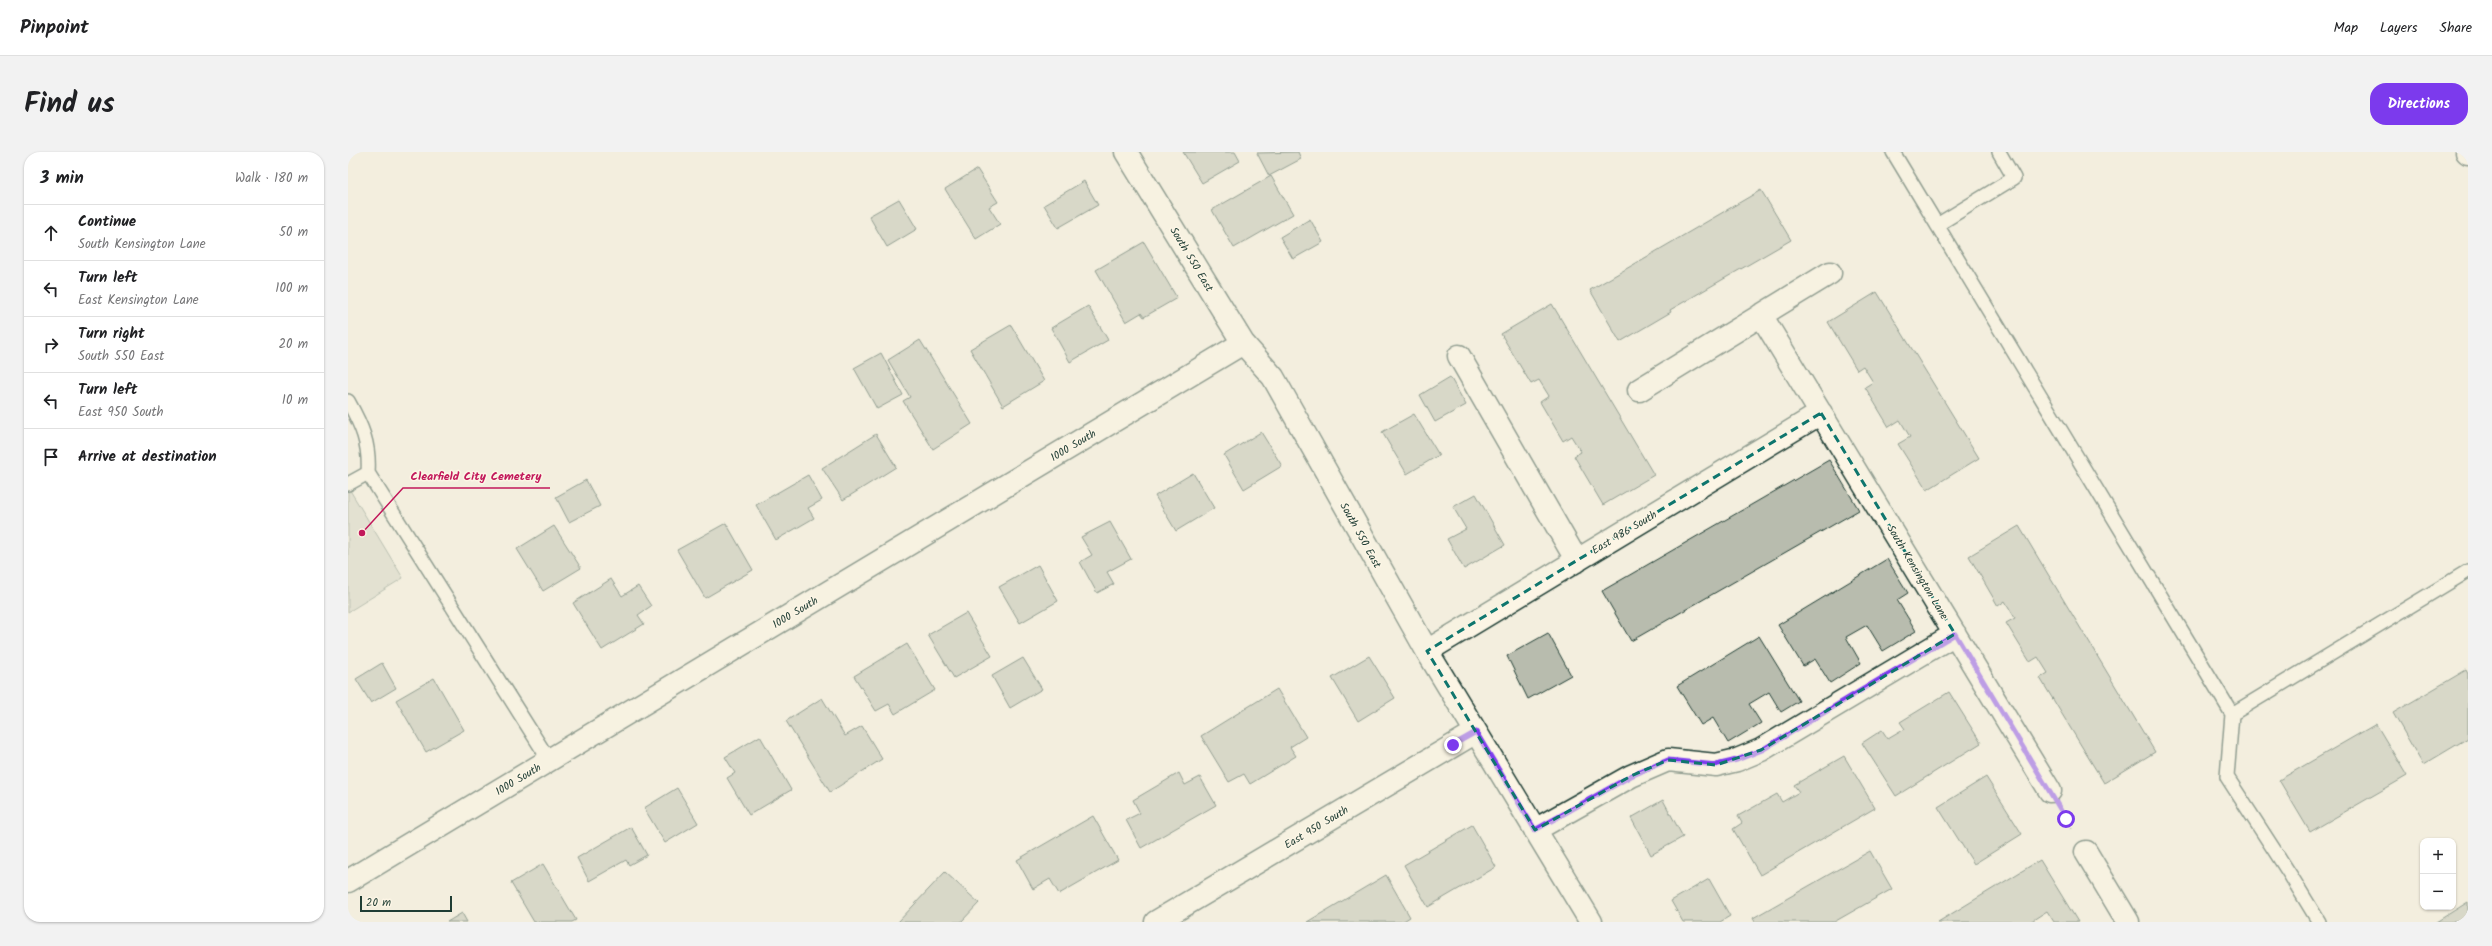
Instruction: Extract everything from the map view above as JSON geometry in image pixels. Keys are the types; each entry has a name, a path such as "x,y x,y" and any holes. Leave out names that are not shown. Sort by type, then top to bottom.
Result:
{"street":[{"name":"South 550 East","path":"1126,152 1243,343 1273,377 1427,651 1591,922"},
{"path":"1639,390 1830,273"},
{"name":"South Kensington Lane","path":"1761,315 1881,510 2050,791"},
{"name":"1000 South","path":"348,881 1243,343"},
{"path":"1459,356 1577,561"},
{"name":"East 986 South","path":"1427,651 1821,413"},
{"path":"1535,830 1631,776 1668,760 1716,765 1737,760 1762,750 1955,634"},
{"name":"East 950 South","path":"1156,922 1476,732"},
{"path":"2086,852 2128,922"}],"lane":[{"path":"1893,152 2232,714 2227,778 2292,876 2319,922"},
{"path":"1937,225 2014,178 1999,152"},
{"path":"348,401 360,421 370,454 368,473 549,760"},
{"path":"348,484 368,473"},
{"path":"2232,714 2468,571"}],"path":[{"path":"2050,791 2086,852"}],"highlighted area":[{"path":"1821,413 1955,634 1761,750 1716,765 1668,760 1631,776 1535,830 1427,651"}],"shaded area":[{"path":"348,487 403,578 348,612"}],"building":[{"path":"1183,152 1235,152 1240,161 1202,183"},
{"path":"1298,152 1301,159 1269,176 1257,153"},
{"path":"977,169 998,202 989,207 1000,224 976,239 945,189"},
{"path":"1271,176 1293,214 1234,248 1212,210"},
{"path":"1084,181 1098,205 1058,228 1044,205"},
{"path":"1761,190 1791,240 1670,310 1671,312 1620,342 1590,290"},
{"path":"899,199 917,229 887,247 869,216"},
{"path":"1310,219 1323,242 1293,259 1280,237"},
{"path":"1144,242 1177,298 1144,317 1141,313 1126,322 1096,270"},
{"path":"1877,292 1979,458 1927,490 1898,444 1910,437 1900,420 1889,427 1865,387 1873,382 1863,366 1857,370 1828,322"},
{"path":"1552,304 1654,475 1603,505 1574,456 1581,452 1571,436 1563,441 1540,402 1549,396 1539,380 1531,384 1501,334"},
{"path":"1088,306 1108,340 1070,362 1051,328"},
{"path":"1011,325 1044,381 1003,406 970,349"},
{"path":"920,340 972,424 933,449 903,401 910,397 888,360"},
{"path":"881,353 903,395 877,409 854,368"},
{"path":"1450,377 1466,405 1435,422 1420,395"},
{"path":"1414,414 1439,455 1407,474 1382,432"},
{"path":"1261,432 1282,466 1244,489 1224,455"},
{"path":"876,434 896,467 843,500 822,468"},
{"path":"1829,460 1859,510 1631,641 1602,591"},
{"path":"1193,473 1214,508 1176,531 1155,496"},
{"path":"808,475 822,500 808,508 814,518 776,540 756,505"},
{"path":"586,480 600,506 569,522 556,497"},
{"path":"1476,494 1505,545 1464,569 1447,539 1466,529 1453,507"},
{"path":"1110,522 1131,559 1107,572 1114,584 1097,593 1080,562 1092,555 1081,537"},
{"path":"726,523 753,570 705,598 677,550"},
{"path":"554,526 581,568 543,591 517,549"},
{"path":"2019,526 2155,752 2104,783 2040,678 2048,673 2038,657 2030,662 2006,623 2015,618 2005,601 1998,606 1969,556"},
{"path":"1887,559 1908,593 1897,600 1916,631 1883,651 1867,625 1846,637 1861,663 1830,683 1815,659 1803,666 1778,625"},
{"path":"1038,565 1058,601 1020,623 999,587"},
{"path":"611,579 622,596 638,586 651,606 638,615 644,624 602,650 573,603"},
{"path":"966,613 992,656 954,678 928,635"},
{"path":"1548,633 1571,675 1528,699 1507,656"},
{"path":"1759,636 1799,701 1781,712 1769,692 1749,704 1761,723 1728,743 1713,718 1701,725 1677,686"},
{"path":"907,644 935,690 895,714 889,704 876,711 854,676"},
{"path":"1369,656 1395,698 1358,721 1332,678"},
{"path":"1023,658 1042,689 1010,708 992,676"},
{"path":"382,663 396,688 371,703 356,679"},
{"path":"2466,670 2468,674 2468,738 2423,765 2393,713"},
{"path":"434,678 464,730 426,752 396,700"},
{"path":"1277,689 1306,737 1290,747 1296,756 1250,784 1244,774 1229,782 1201,736"},
{"path":"1949,692 1981,743 1896,796 1862,743 1882,730 1888,739 1905,729 1900,722"},
{"path":"822,698 845,736 862,726 882,759 830,792 786,721"},
{"path":"2376,724 2407,776 2310,832 2279,780"},
{"path":"760,736 791,790 749,815 727,778 735,773 725,757"},
{"path":"1844,756 1875,808 1760,875 1733,829 1742,823 1738,816 1777,794 1782,802 1799,792 1794,785"},
{"path":"1179,773 1185,785 1200,777 1216,805 1141,848 1126,820 1140,813 1133,800"},
{"path":"1986,777 2022,834 1974,864 1938,807"},
{"path":"677,788 698,823 665,843 644,808"},
{"path":"1663,800 1683,837 1651,855 1631,818"},
{"path":"1093,816 1118,860 1059,894 1050,879 1033,889 1017,860"},
{"path":"1472,825 1496,867 1428,907 1404,865"},
{"path":"631,827 647,855 629,865 626,860 589,881 577,858"},
{"path":"1870,851 1892,889 1834,922 1755,922 1753,918"},
{"path":"2040,860 2078,922 2054,922 2047,911 2030,922 1938,922"},
{"path":"543,864 576,920 572,922 534,922 511,883"},
{"path":"945,872 979,903 961,922 898,922"},
{"path":"1386,875 1410,917 1402,922 1307,922"},
{"path":"1709,879 1730,916 1720,922 1683,922 1671,901"},
{"path":"2468,902 2468,922 2436,922 2456,910"},
{"path":"462,913 467,922 447,922"}],"place":[{"name":"Clearfield City Cemetery","path":"362,533"}],"route":[{"path":"1453,745 1476,732 1535,830 1631,776 1668,760 1716,765 1737,760 1762,750 1955,634 2066,819"}]}
